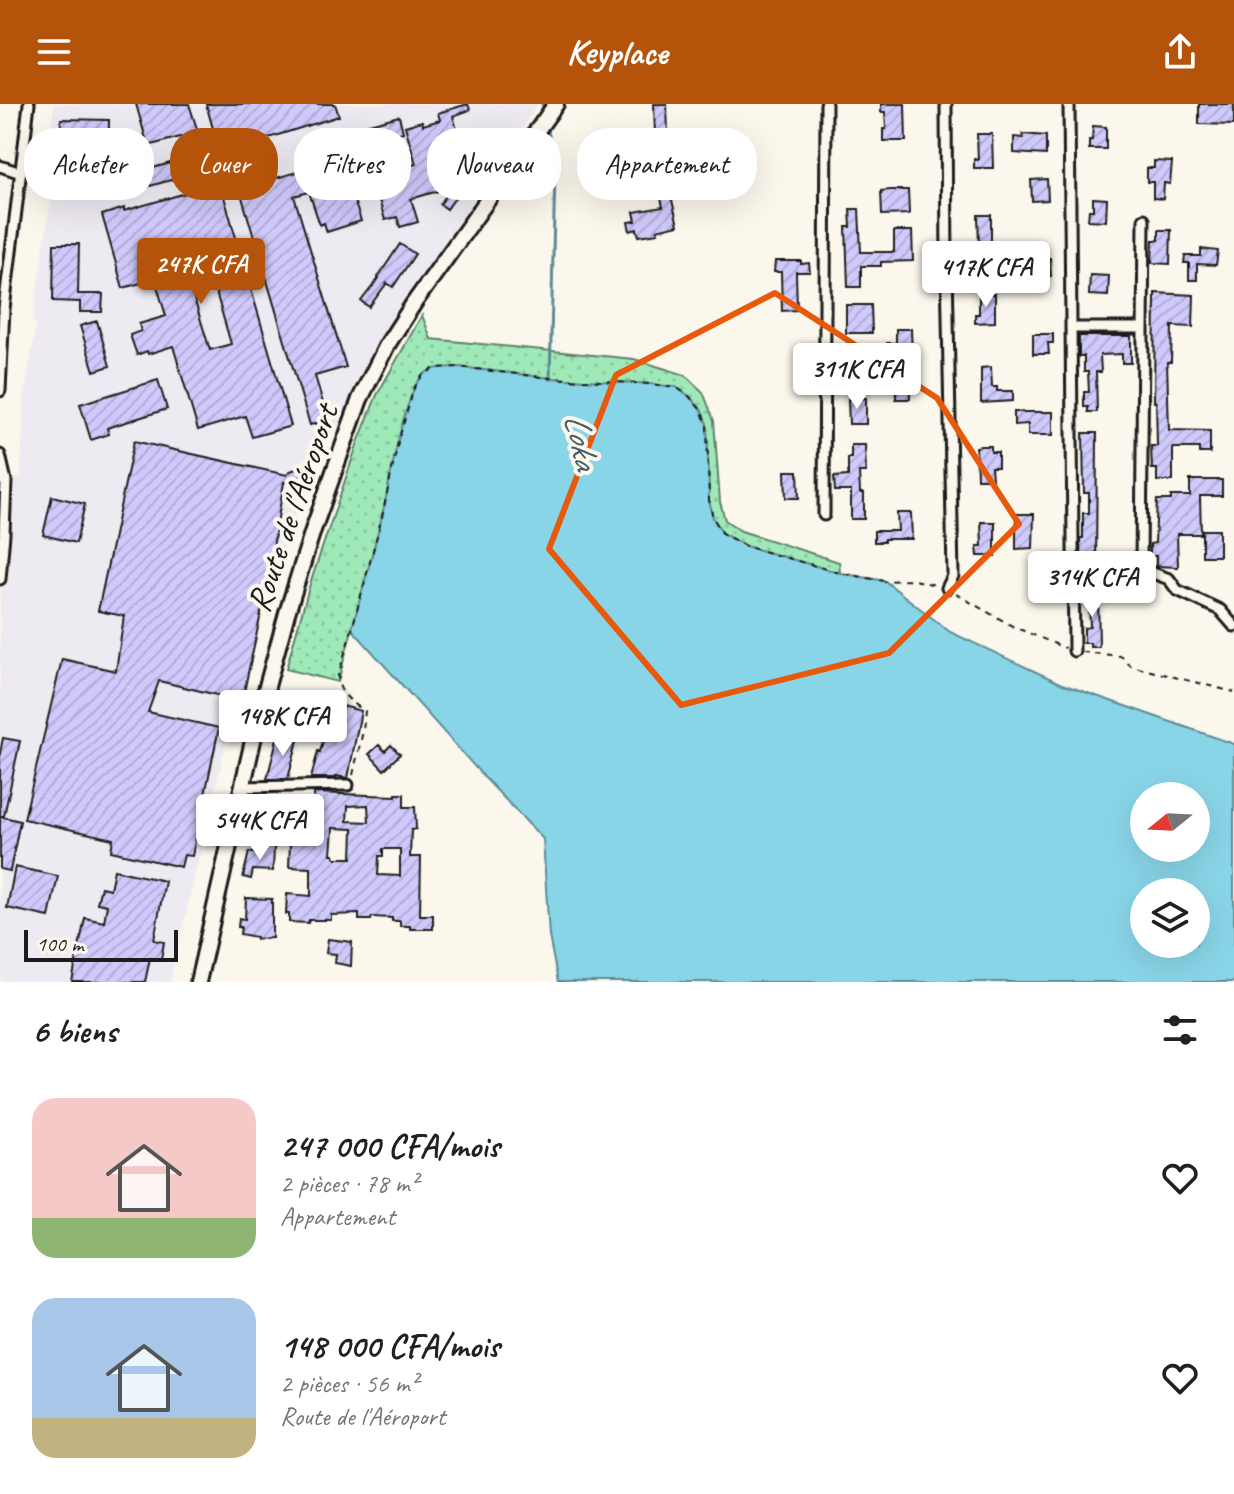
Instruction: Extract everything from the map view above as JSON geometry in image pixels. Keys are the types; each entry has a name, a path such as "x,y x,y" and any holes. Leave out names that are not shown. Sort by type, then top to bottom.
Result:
{"main road":[{"name":"Route de l'Aéroport","path":"198,982 257,723 287,613 326,491 360,399 387,345 414,303 556,104"}],"street":[{"path":"0,391 2,308 29,104"},
{"path":"824,515 826,104"},
{"path":"946,104 953,576 947,588"},
{"path":"1069,104 1074,651"},
{"path":"0,166 21,173"},
{"path":"1144,219 1141,566 1169,579 1177,590 1220,610 1234,626"},
{"path":"1071,328 1143,328"},
{"path":"0,455 6,481 0,579"},
{"path":"242,787 348,785"}],"path":[{"path":"348,785 354,774 365,711 350,701 338,683 338,676 364,587 414,388 423,375 435,368 458,367 550,378 676,387 701,410 707,424 709,500 713,518 723,534 745,546 840,573 885,581 914,580 947,588 1014,627 1074,651 1121,656 1131,666 1234,692"}],"highlighted area":[{"path":"775,293 937,398 1019,524 889,653 681,705 549,549 616,375"}],"shaded area":[{"path":"54,104 538,104 522,128 427,128 427,200 473,200 375,346 339,429 330,427 265,595 242,701 236,701 170,982 0,980 0,486 21,476 24,398 36,324 32,324 51,200 154,200 154,128 51,128"}],"green space":[{"path":"422,315 431,339 634,359 685,375 703,392 714,421 720,502 725,520 741,531 839,562 840,573 745,546 723,534 713,518 709,500 707,424 701,409 676,388 459,367 414,388 338,682 286,669 310,584 357,445 377,395"}],"water":[{"path":"458,367 550,378 676,387 701,410 707,424 709,500 713,518 723,534 745,546 840,573 885,581 950,632 1062,684 1234,744 1234,982 558,982 549,936 543,839 352,629 410,400 423,375 436,369"}],"building":[{"path":"136,104 189,104 197,128 170,128 170,140 154,144 154,128 143,128"},
{"path":"206,104 335,104 339,116 278,135 278,128 213,128"},
{"path":"468,104 470,110 453,116 457,128 427,128 427,194 411,199 411,165 416,164 411,147 411,128 405,126 440,120 438,113"},
{"path":"654,104 667,104 668,128 655,128"},
{"path":"881,104 905,104 906,141 883,141 883,129 886,129"},
{"path":"1199,104 1234,104 1234,125 1199,124"},
{"path":"399,116 402,128 363,128"},
{"path":"61,119 109,120 109,128 61,128"},
{"path":"1093,126 1106,127 1106,149 1089,149"},
{"path":"977,134 992,134 993,168 974,168 974,159 978,160"},
{"path":"1023,134 1046,136 1046,155 1014,153 1014,137 1023,138"},
{"path":"1154,161 1172,162 1170,184 1164,183 1163,199 1153,198 1153,182 1147,182 1147,168 1154,168"},
{"path":"170,163 170,180 154,185 154,168"},
{"path":"294,173 294,200 346,367 315,376 328,420 310,425 243,200 278,200 278,178"},
{"path":"1047,179 1048,200 1032,201 1031,180"},
{"path":"908,190 909,214 882,215 881,191"},
{"path":"170,198 170,200 225,200 291,426 252,437 245,416 198,430 173,346 137,355 130,335 141,331 139,324 166,316 155,279 123,288 102,215 124,208 124,211","holes":["211,275 231,344 210,350 189,282"]},
{"path":"1093,198 1107,199 1106,221 1088,220 1089,210 1093,210"},
{"path":"411,199 418,222 400,227 397,217 385,220 379,200"},
{"path":"312,200 354,200 361,221 327,232 324,223 320,225"},
{"path":"443,200 453,200 447,209 440,204"},
{"path":"661,200 672,200 678,225 639,236 637,229 630,231 628,222 636,221 634,212 663,207"},
{"path":"850,209 859,209 861,252 894,252 894,231 912,231 913,261 861,266 861,287 848,287 846,227 851,227"},
{"path":"978,215 991,215 991,244 979,245"},
{"path":"1159,230 1171,230 1170,264 1152,263 1153,240 1159,240"},
{"path":"54,244 79,244 78,294 103,294 102,312 80,312 80,302 53,301"},
{"path":"400,244 415,254 393,287 387,283 369,307 361,301"},
{"path":"1201,249 1218,251 1216,265 1197,264 1197,280 1189,280 1189,263 1184,263 1185,256 1201,256"},
{"path":"1032,258 1050,258 1051,276 1032,277"},
{"path":"775,261 809,263 810,272 796,272 797,310 782,311 781,272 774,272"},
{"path":"1090,275 1109,276 1108,296 1089,295"},
{"path":"1155,293 1194,295 1193,327 1172,326 1171,362 1167,362 1169,430 1210,431 1210,453 1199,453 1199,448 1173,448 1173,481 1157,481 1157,469 1152,469 1151,446 1157,446 1154,402"},
{"path":"979,294 995,294 995,322 975,323 975,314 979,314"},
{"path":"846,305 871,305 872,333 846,333"},
{"path":"97,321 110,366 94,371 80,326"},
{"path":"896,329 911,329 910,399 896,399 895,355 887,355 887,343 896,343"},
{"path":"1033,334 1053,334 1053,343 1048,343 1049,354 1033,354"},
{"path":"1079,336 1131,336 1131,363 1122,363 1122,354 1100,355 1101,372 1096,372 1097,412 1088,412 1088,407 1084,407 1084,392 1089,392 1088,372 1084,372 1084,356 1079,356"},
{"path":"991,367 992,387 997,387 997,391 1013,391 1013,401 981,403 981,368"},
{"path":"158,380 167,409 107,428 109,434 91,440 80,404"},
{"path":"866,398 866,424 849,424 848,399"},
{"path":"1014,412 1053,412 1053,435 1028,435 1028,424 1014,425"},
{"path":"1083,433 1097,433 1096,571 1081,571 1083,513 1089,513 1089,493 1084,493"},
{"path":"134,441 287,475 296,469 302,477 300,483 284,482 265,595 242,701 159,681 148,712 219,728 192,856 184,855 181,867 111,851 113,839 24,819 62,659 116,671 124,616 98,611"},
{"path":"851,445 865,445 866,472 859,472 860,493 864,493 864,519 851,519 851,491 835,491 834,477 848,476"},
{"path":"991,446 991,452 998,452 998,467 991,467 992,479 977,479 976,447"},
{"path":"785,471 798,471 799,498 786,498"},
{"path":"1190,480 1222,480 1222,496 1200,496 1201,534 1177,534 1178,567 1156,566 1156,556 1150,556 1150,544 1155,543 1157,500 1190,496"},
{"path":"52,496 85,504 76,543 43,535"},
{"path":"897,513 911,513 912,539 874,542 874,531 898,531"},
{"path":"1016,514 1034,514 1033,548 1016,549"},
{"path":"981,522 995,522 995,556 978,556 977,546 982,546"},
{"path":"1202,530 1219,530 1219,556 1202,556"},
{"path":"1084,591 1098,591 1099,647 1084,643 1084,628 1090,627 1089,604 1085,604"},
{"path":"291,701 309,706 343,706 361,711 348,778 311,778 324,737 302,731 305,716 289,712"},
{"path":"278,735 298,740 288,779 267,779"},
{"path":"3,738 20,741 4,816 0,816 0,753"},
{"path":"379,745 385,751 391,745 400,754 384,770 369,754"},
{"path":"314,793 404,794 404,807 415,807 416,829 411,830 410,857 421,857 420,915 433,915 433,929 410,929 410,926 400,926 400,921 392,921 392,918 359,920 359,914 331,915 331,920 309,920 308,923 289,922 289,914 286,914 287,894 311,896 311,868 289,867 291,818 313,818","holes":["368,805 369,822 347,821 348,806","333,828 353,829 352,858 335,858 331,854","383,849 400,849 400,876 378,875 379,856 383,856"]},
{"path":"0,816 20,821 10,871 0,869"},
{"path":"262,847 274,847 273,871 253,870 251,879 243,877 249,852 261,855"},
{"path":"15,867 58,876 49,917 7,908"},
{"path":"114,870 165,881 154,940 164,942 161,960 150,958 145,982 72,982 85,918 104,922 107,905 97,903 101,887 110,889"},
{"path":"246,898 272,899 272,938 256,939 240,934 239,918 245,919"},
{"path":"328,939 352,942 351,966 335,963 336,954 326,953"}],"waterway":[{"name":"Loka","path":"542,104 545,113"},
{"name":"Loka","path":"547,124 555,172 550,380"}]}
